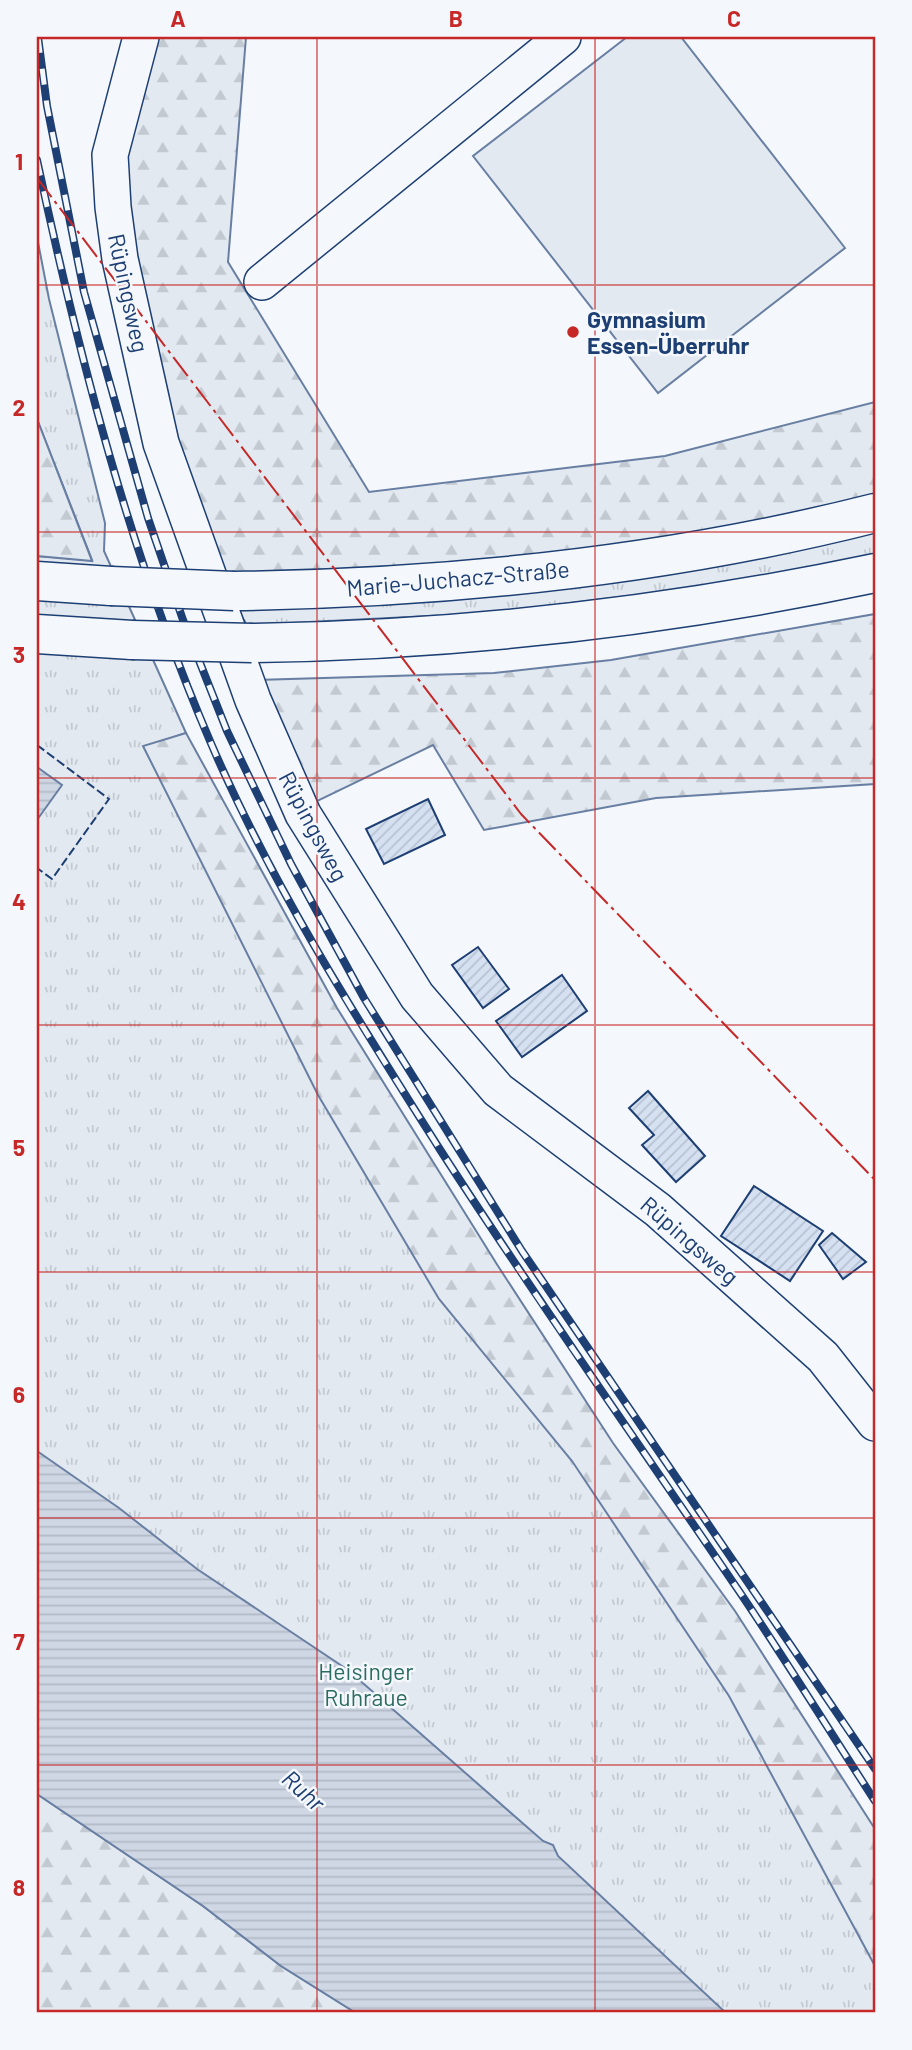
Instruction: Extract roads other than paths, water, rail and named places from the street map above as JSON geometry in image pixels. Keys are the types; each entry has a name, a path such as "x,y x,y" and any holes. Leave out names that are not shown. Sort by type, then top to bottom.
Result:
{"main road":[{"name":"Marie-Juchacz-Straße","path":"37,581 234,591 346,589 476,581 625,561 803,531 875,513"},
{"path":"37,634 252,643 360,641 472,634 641,614 875,573"}],"street":[{"name":"Rüpingsweg","path":"141,37 110,155 120,259 161,443 253,701 303,814 417,996 498,1090 658,1210 823,1357 875,1423"},
{"path":"262,282 563,37"}],"water":[{"path":"37,767 62,785 37,820"},
{"name":"Ruhr","path":"37,1451 119,1508 197,1569 348,1670 543,1841 553,1845 558,1856 726,2013 356,2013 281,1966 203,1906 37,1794"}],"railway":[{"path":"38,37 47,106 84,292 148,518 183,620 227,731 291,864 364,998 522,1251 875,1769"},
{"path":"37,160 89,381 131,527 181,671 210,741 260,846 316,949 439,1148 743,1597 875,1801"}],"place":[{"name":"Gymnasium Essen-Überruhr","path":"573,332"}],"park label":[{"name":"Heisinger Ruhraue","path":"366,1684"}]}
